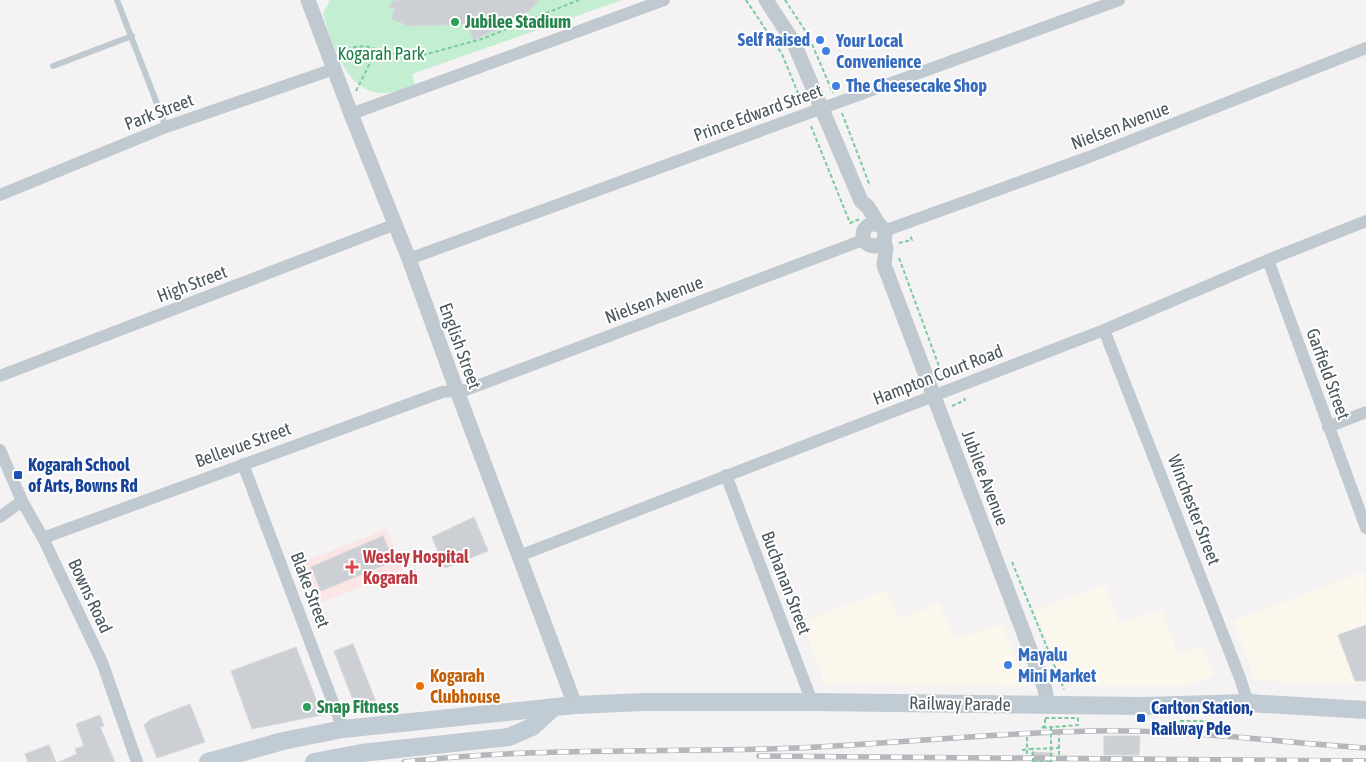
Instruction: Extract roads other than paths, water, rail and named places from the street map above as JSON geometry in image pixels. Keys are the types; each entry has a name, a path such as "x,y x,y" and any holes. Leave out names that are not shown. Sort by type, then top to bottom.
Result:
{"main road":[{"name":"Railway Parade","path":"208,762 232,758 283,741 343,729 575,705 644,702 1153,706 1248,703 1366,710"},
{"path":"314,762 509,737 532,727 553,708"}],"street":[{"name":"English Street","path":"308,0 396,224 575,705"},
{"path":"350,111 664,0"},
{"path":"766,0 793,41 861,201 868,207 877,237"},
{"name":"Prince Edward Street","path":"409,259 1119,0"},
{"name":"Nielsen Avenue","path":"457,391 475,387 877,237 905,223 1089,157 1366,48"},
{"name":"Park Street","path":"0,195 166,126 332,63"},
{"name":"Hampton Court Road","path":"519,556 1104,330 1268,260 1366,221"},
{"name":"High Street","path":"0,376 396,224"},
{"name":"Jubilee Avenue","path":"877,237 884,265 1044,686 1047,705"},
{"name":"Garfield Street","path":"1268,260 1366,528"},
{"name":"Winchester Street","path":"1104,330 1240,678 1248,703"},
{"name":"Bellevue Street","path":"43,538 442,392 457,391"},
{"path":"1328,427 1366,412"},
{"name":"Bowns Road","path":"0,450 22,501 43,538 102,662 138,762"},
{"name":"Blake Street","path":"243,464 343,729"},
{"name":"Buchanan Street","path":"726,475 812,702"},
{"path":"0,516 22,501"}],"lane":[{"path":"116,0 132,36 166,126"},
{"path":"52,66 132,36"}],"railway":[{"path":"404,762 494,754 767,749 1091,731 1194,734 1366,748"},
{"path":"759,756 1366,761"}],"place":[{"name":"Jubilee Stadium","path":"455,22"},
{"name":"Self Raised","path":"820,40"},
{"name":"Your Local Convenience","path":"826,51"},
{"name":"The Cheesecake Shop","path":"836,86"},
{"name":"Kogarah School of Arts, Bowns Rd","path":"18,475"},
{"name":"Wesley Hospital Kogarah","path":"352,567"},
{"name":"Mayalu Mini Market","path":"1008,665"},
{"name":"Kogarah Clubhouse","path":"420,686"},
{"name":"Snap Fitness","path":"307,707"},
{"name":"Carlton Station, Railway Pde","path":"1141,718"}],"park label":[{"name":"Kogarah Park","path":"381,54"}]}
